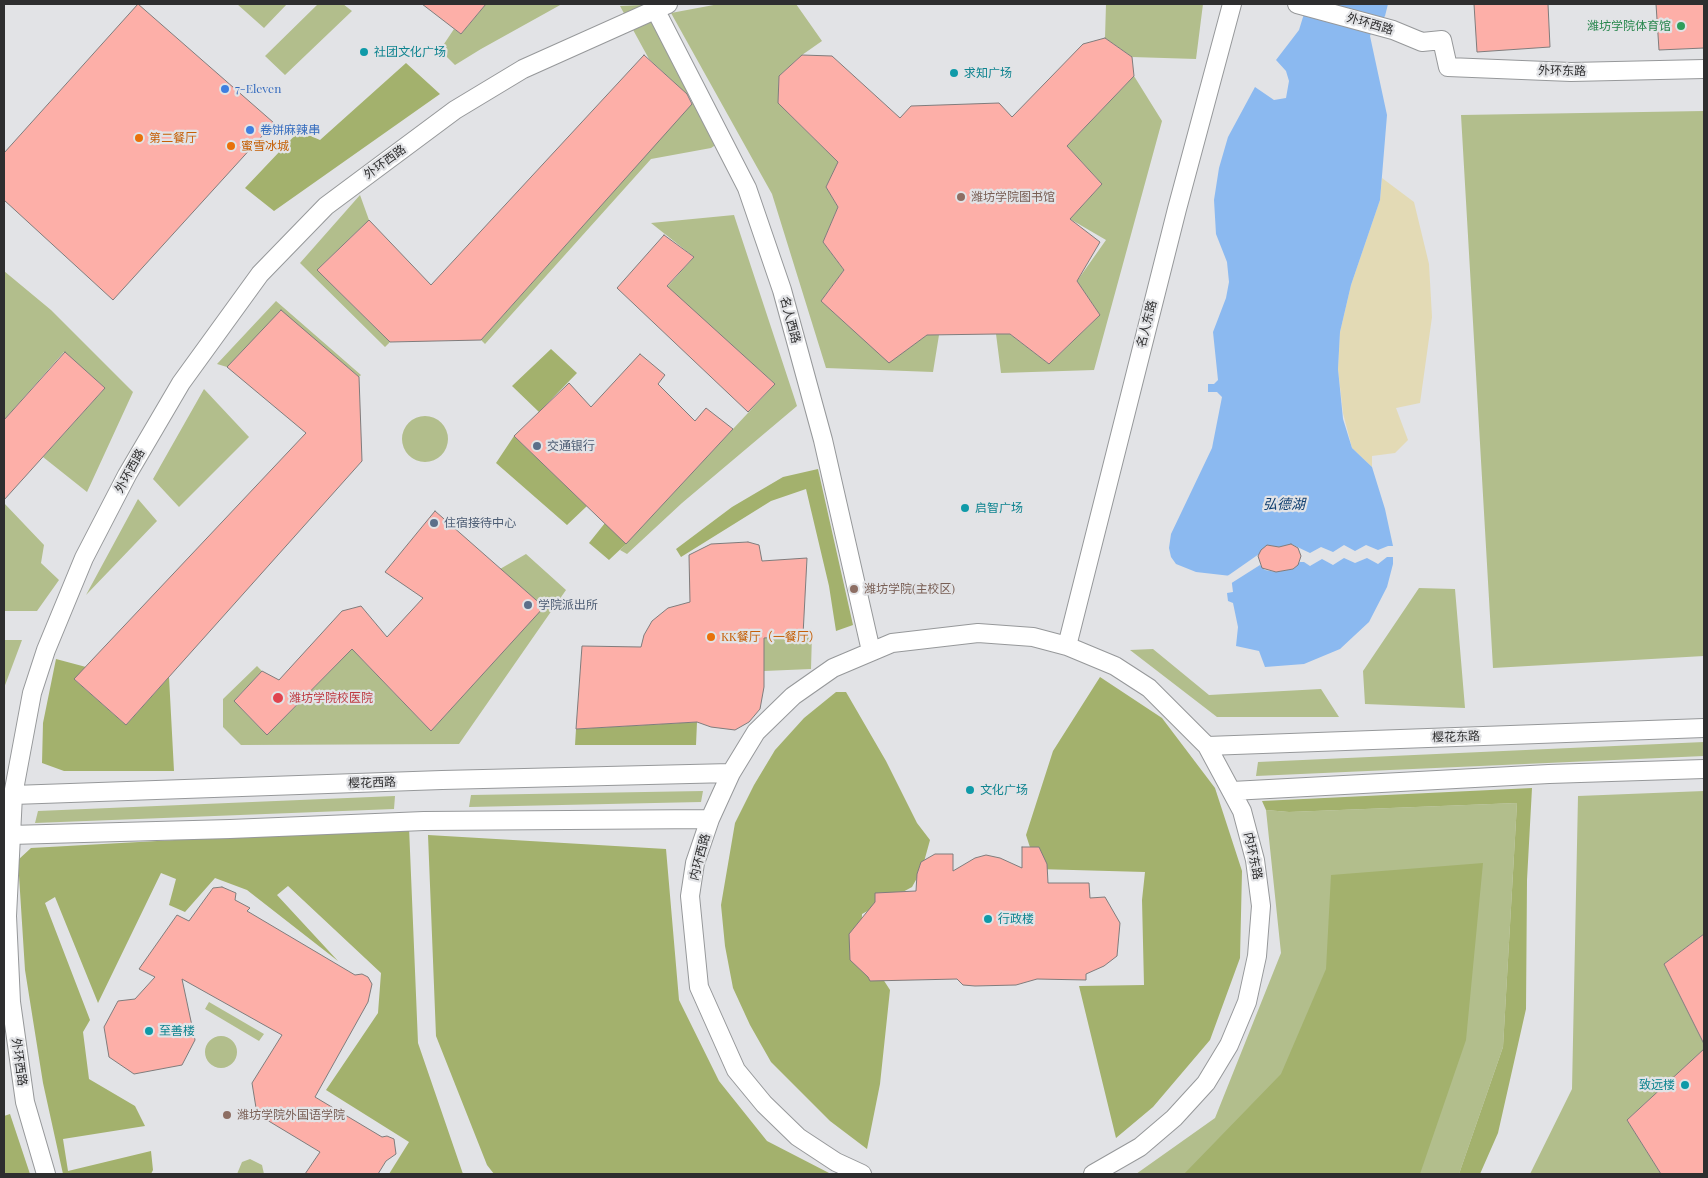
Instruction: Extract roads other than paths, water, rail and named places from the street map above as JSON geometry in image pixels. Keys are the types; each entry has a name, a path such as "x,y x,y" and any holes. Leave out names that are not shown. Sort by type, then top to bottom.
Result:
{"street":[{"name":"名人东路","path":"1067,646 1176,209 1232,4"},
{"name":"外环西路","path":"1297,4 1393,30 1422,42 1442,40"},
{"name":"外环西路","path":"46,1174 25,1102 11,1002 7,916 13,795 32,694 46,650 84,558 126,475 181,384 260,274 326,206 456,110 524,69 662,6"},
{"name":"名人西路","path":"662,6 747,188 782,290 824,440 871,651"},
{"name":"外环东路","path":"1442,40 1448,67 1571,72 1704,69"},
{"name":"内环东路","path":"978,633 1034,637 1067,646 1115,666 1149,688 1207,746 1242,811 1249,835 1261,906 1257,956 1247,1002 1229,1044 1206,1083 1174,1118 1113,1170 1093,1174"},
{"name":"内环西路","path":"862,1174 836,1162 798,1137 764,1104 736,1070 699,987 690,896 695,863 710,819 731,773 756,732 793,696 833,668 892,643 978,633"},
{"name":"樱花东路","path":"1207,746 1704,728"},
{"path":"1232,791 1549,774 1704,769"},
{"name":"樱花西路","path":"13,795 447,780 731,773"},
{"path":"10,835 424,821 710,819"}],"water":[{"name":"弘德湖","path":"1307,4 1388,4 1385,16 1381,21 1375,23 1370,36 1387,115 1380,200 1351,285 1340,332 1338,369 1343,419 1352,448 1372,467 1385,509 1393,546 1393,564 1387,587 1369,622 1340,649 1304,664 1265,667 1259,651 1236,646 1238,627 1233,603 1228,601 1227,593 1233,592 1231,576 1196,572 1176,564 1171,557 1169,548 1171,534 1212,448 1222,397 1217,392 1208,392 1208,384 1214,384 1218,380 1213,332 1226,298 1229,282 1227,262 1216,234 1214,200 1219,168 1228,137 1255,87 1274,100 1286,98 1289,81 1286,71 1276,60 1299,30"}],"place":[{"name":"潍坊学院体育馆","path":"1681,26"},
{"name":"社团文化广场","path":"364,52"},
{"name":"求知广场","path":"954,73"},
{"name":"7-Eleven","path":"225,89"},
{"name":"卷饼麻辣串","path":"250,130"},
{"name":"第二餐厅","path":"139,138"},
{"name":"蜜雪冰城","path":"231,146"},
{"name":"潍坊学院图书馆","path":"961,197"},
{"name":"交通银行","path":"537,446"},
{"name":"启智广场","path":"965,508"},
{"name":"住宿接待中心","path":"434,523"},
{"name":"潍坊学院(主校区)","path":"854,589"},
{"name":"学院派出所","path":"528,605"},
{"name":"KK餐厅（一餐厅）","path":"711,637"},
{"name":"潍坊学院校医院","path":"278,698"},
{"name":"文化广场","path":"970,790"},
{"name":"行政楼","path":"988,919"},
{"name":"至善楼","path":"149,1031"},
{"name":"致远楼","path":"1685,1085"},
{"name":"潍坊学院外国语学院","path":"227,1115"}]}
